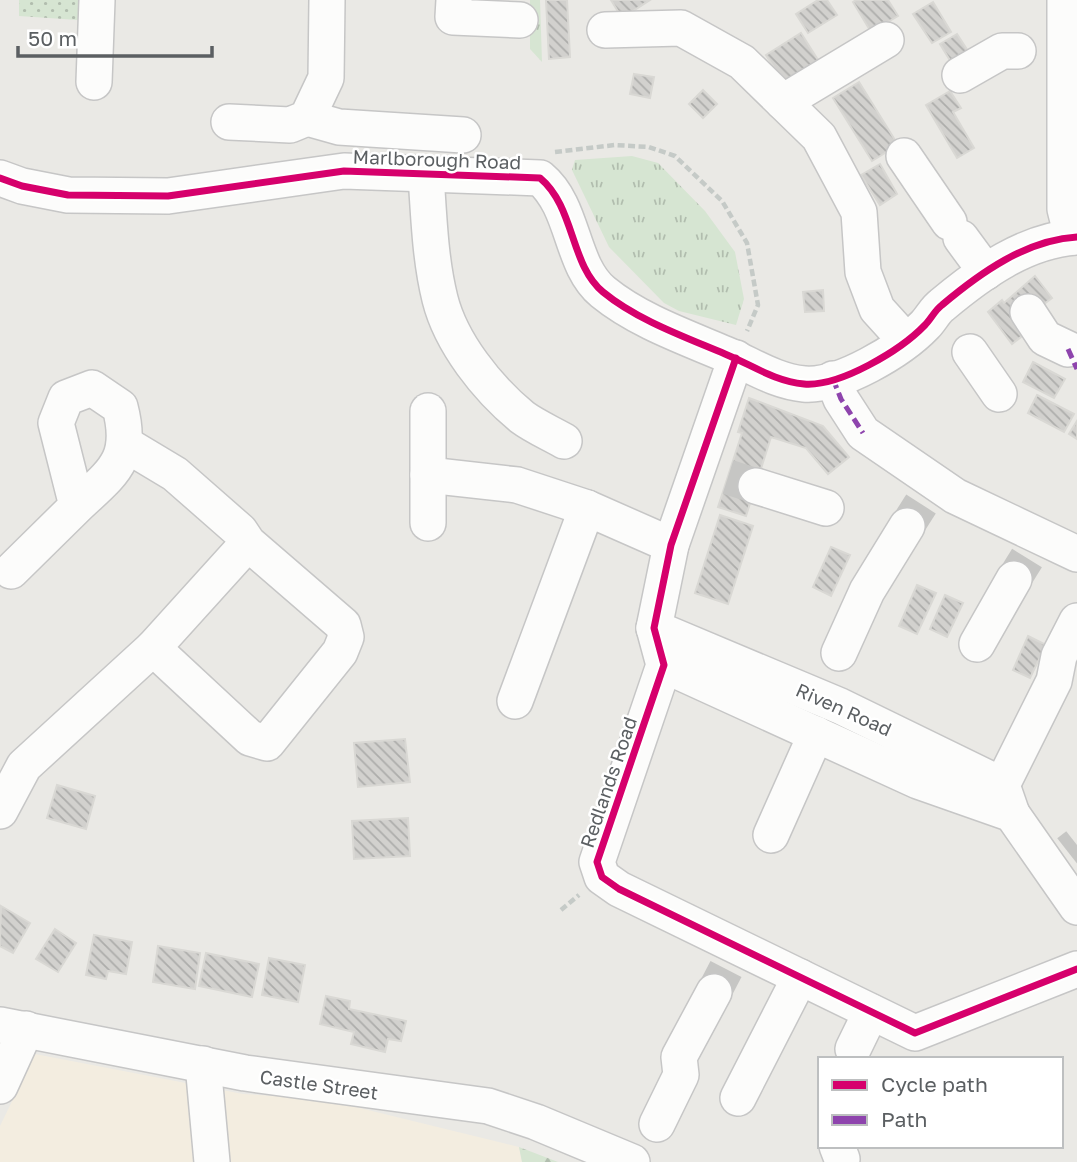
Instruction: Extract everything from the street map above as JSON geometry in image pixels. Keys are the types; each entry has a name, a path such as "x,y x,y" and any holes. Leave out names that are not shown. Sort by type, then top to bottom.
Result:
{"street":[{"path":"94,82 97,0"},
{"path":"307,118 326,78 327,0"},
{"path":"454,0 453,17 520,20"},
{"path":"1070,4 1040,52 1065,209 1074,237"},
{"path":"605,30 681,28 742,62 819,136 859,212 863,272 877,309 906,341"},
{"path":"783,102 886,40"},
{"path":"960,75 1002,51 1040,52"},
{"path":"229,122 290,125 307,118 339,127 463,135"},
{"path":"904,156 955,230 1021,303 1045,338 1068,349"},
{"name":"Marlborough Road","path":"0,178 22,186 68,195 169,196 344,172 540,178 553,189 585,266 601,290 638,314 775,378 806,384 833,379 862,369 906,341 925,326 939,307 991,269 1041,243 1074,237"},
{"path":"426,176 431,244 440,301 459,344 486,381 523,417 564,441"},
{"path":"939,307 999,394"},
{"path":"664,665 654,628 671,545 727,477 736,358"},
{"path":"833,379 841,399 863,433 921,504"},
{"path":"4,571 115,471 123,458 126,430 120,407 92,388 66,398 56,423 76,506"},
{"path":"428,411 428,523"},
{"path":"125,444 175,474 240,531 248,543 343,625 346,638 340,652 267,743 250,738 153,648"},
{"path":"428,475 517,485 587,508 671,545"},
{"path":"727,477 827,508"},
{"path":"829,675 867,591 921,504 955,496 1027,558 1077,554"},
{"path":"515,701 587,508"},
{"path":"0,811 24,766 153,648 248,543"},
{"path":"978,644 1027,558"},
{"path":"1007,799 1054,681 1067,673 1059,656 1077,621"},
{"name":"Riven Road","path":"654,628 829,675 1007,799 1059,858 1077,907"},
{"name":"Riven Road","path":"664,665 918,781 1007,799"},
{"name":"Redlands Road","path":"664,665 597,862 602,877 726,969 800,977 915,1033 1077,970"},
{"path":"771,835 816,734"},
{"path":"657,1124 681,1075 679,1058 726,969"},
{"path":"738,1098 800,977"},
{"path":"853,1049 871,1012"},
{"path":"0,1086 13,1027"},
{"name":"Castle Street","path":"13,1027 245,1073 488,1106 536,1122 632,1162"},
{"path":"203,1064 212,1162"}],"path":[{"path":"540,178 549,152 615,145 649,147 675,156 722,201 747,243 758,305 736,358"}],"shaded area":[{"path":"35,1054 243,1094 323,1099 519,1147 522,1162 0,1162 0,1126"}],"green space":[{"path":"19,0 93,0 92,21 19,16"},
{"path":"530,0 540,0 542,62 530,49"},
{"path":"632,156 658,163 705,211 735,252 744,299 736,325 679,311 664,303 609,247 572,170 575,160"},
{"path":"519,1147 558,1162 522,1162"}],"building":[{"path":"546,0 567,0 570,57 549,59"},
{"path":"611,0 650,0 622,18"},
{"path":"818,0 827,0 837,15 808,33 796,14"},
{"path":"888,0 898,16 871,32 853,2"},
{"path":"933,2 951,32 932,43 913,14"},
{"path":"801,33 818,60 783,82 766,55"},
{"path":"957,34 968,51 951,62 940,44"},
{"path":"634,74 654,77 650,98 630,94"},
{"path":"859,82 898,145 872,161 833,98"},
{"path":"703,90 717,104 703,118 689,104"},
{"path":"950,91 961,108 953,112 974,148 957,158 926,105"},
{"path":"880,164 897,194 880,205 861,175"},
{"path":"1035,276 1052,298 1036,310 1026,333 1012,344 988,312 1002,300 1004,303"},
{"path":"823,290 824,311 805,312 803,292"},
{"path":"1033,362 1065,379 1054,398 1023,382"},
{"path":"1037,395 1074,414 1064,432 1028,413"},
{"path":"749,398 823,426 849,457 828,474 806,448 771,437 746,516 718,507 742,433 738,432"},
{"path":"1077,421 1077,439 1069,434"},
{"path":"720,515 753,526 728,604 695,593"},
{"path":"831,547 850,555 831,596 813,587"},
{"path":"917,585 936,593 917,634 899,626"},
{"path":"945,595 963,603 947,637 930,629"},
{"path":"1028,636 1046,645 1030,678 1013,670"},
{"path":"405,739 410,782 358,787 354,743"},
{"path":"57,785 95,796 86,829 47,818"},
{"path":"408,818 410,856 354,859 352,821"},
{"path":"1,906 30,923 13,953 0,946"},
{"path":"55,929 76,943 58,972 36,959"},
{"path":"94,935 132,942 126,974 108,971 106,979 86,975"},
{"path":"158,946 200,953 195,989 153,982"},
{"path":"206,953 259,964 252,997 199,986"},
{"path":"269,958 305,965 298,1002 262,995"},
{"path":"326,996 350,1001 349,1009 406,1021 401,1041 388,1039 385,1052 351,1044 354,1032 320,1024"}],"tunnel":[{"path":"728,477 756,486"},
{"path":"907,526 921,504"},
{"path":"1014,579 1027,558"},
{"path":"1068,852 1077,845"},
{"path":"714,992 726,969"}],"marked path":[{"path":"1068,349 1077,369"},
{"path":"833,379 841,399 863,433"}],"cycle path":[{"path":"0,178 22,186 68,195 168,196 344,171 540,178 560,204 584,267 592,281 603,292 662,327 773,376 804,384 835,380 869,365 914,335 940,307 988,270 1040,244 1077,237"},
{"path":"736,358 671,545 654,628 664,665 597,862 602,877 619,889 915,1033 1077,969"}]}
